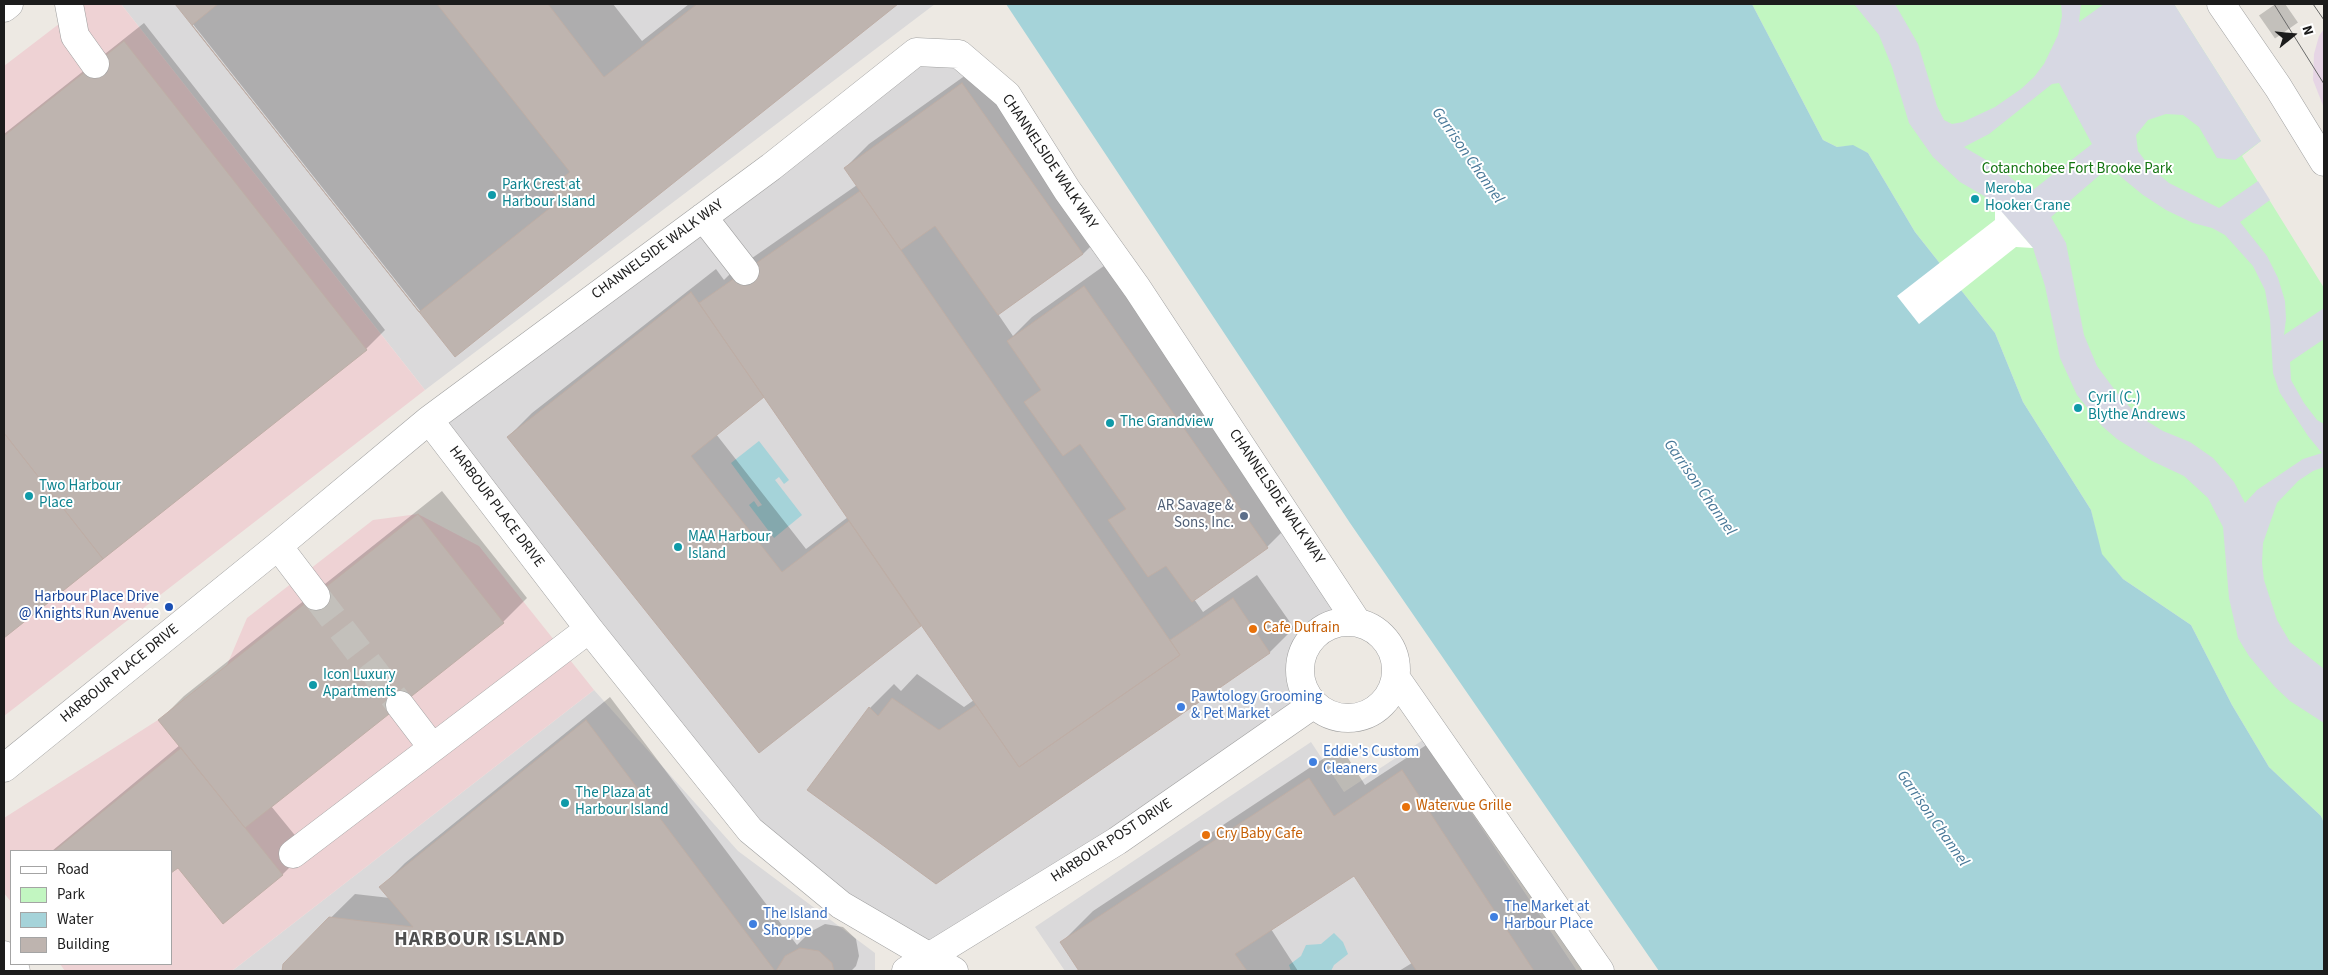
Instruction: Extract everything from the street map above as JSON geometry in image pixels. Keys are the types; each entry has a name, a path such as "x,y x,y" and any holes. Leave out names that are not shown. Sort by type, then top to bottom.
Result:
{"street":[{"path":"4,8 9,4"},
{"path":"69,4 75,36 95,64"},
{"path":"2221,4 2257,33 2324,162"},
{"name":"CHANNELSIDE WALK WAY","path":"430,420 771,167 916,52 959,54 1007,95 1067,190 1137,288 1357,622"},
{"path":"703,217 745,271"},
{"name":"HARBOUR PLACE DRIVE","path":"4,768 430,420 588,629 750,830 841,905 954,971"},
{"path":"278,546 316,596"},
{"path":"1338,622 1357,622 1376,631 1388,643 1395,660 1396,678 1388,698 1372,712 1352,719 1331,716 1314,704 1300,680 1301,657 1311,638 1324,628 1338,622"},
{"path":"293,854 588,629"},
{"path":"1396,678 1600,971"},
{"name":"HARBOUR POST DRIVE","path":"906,971 1117,840 1314,704"},
{"path":"400,705 432,748"}],"shaded area":[{"path":"85,4 121,4 425,390 4,716 4,66"},
{"name":"Park Crest at Harbour Island","path":"121,4 935,4 425,390"},
{"path":"1854,4 1895,4 1918,44 1937,106 1944,120 1952,124 1963,122 1995,107 2021,89 2034,77 2044,64 2058,35 2062,16 2061,4 2081,4 2079,22 2104,4 2174,4 2261,141 2235,160 2217,158 2199,127 2183,115 2166,114 2148,120 2136,135 2138,151 2149,166 2169,183 2219,208 2258,181 2270,200 2240,222 2267,256 2278,278 2285,301 2286,319 2284,335 2324,308 2324,339 2290,362 2291,380 2304,403 2317,420 2324,424 2324,467 2313,471 2298,481 2277,503 2263,543 2262,563 2264,580 2277,620 2290,642 2324,669 2324,723 2290,701 2275,687 2249,656 2238,638 2229,598 2223,527 2208,498 2184,476 2152,461 2117,439 2102,426 2077,395 2060,358 2045,286 2033,248 1991,200 1960,182 1933,157 1909,123 1892,67 1879,35","holes":["2059,83 2092,144 2029,193 1998,167 1964,147 1989,134 2052,84","2109,167 2143,195 2166,210 2225,235 2253,266 2265,290 2270,319 2273,373 2280,393 2308,436 2322,453 2303,459 2257,490 2245,503 2234,482 2213,458 2190,442 2163,431 2137,415 2117,393 2097,366 2084,335 2066,243 2051,217"]},
{"path":"2324,29 2324,108 2313,80 2314,54 2319,36"},
{"path":"916,52 959,54 1007,95 1339,594 1338,622 1323,628 1311,638 1301,657 1300,680 1314,704 928,955 750,830 429,420"},
{"path":"418,514 479,546 594,690 232,971 65,971 61,965 172,965 172,850 10,850 10,901 4,893 4,818 158,720 227,665 247,618 373,520"},
{"name":"The Plaza at Harbour Island","path":"594,690 738,851 875,953 875,971 232,971"},
{"path":"1423,740 1577,971 1065,971 1035,927 1311,742 1344,792"}],"green space":[{"name":"Cotanchobee Fort Brooke Park","path":"1752,4 2174,4 2261,141 2242,156 2324,288 2324,823 2321,816 2269,767 2232,705 2191,625 2123,579 2101,554 2091,510 2023,402 1995,333 1915,232 1868,153 1853,146 1837,147 1823,140"}],"water":[{"name":"Garrison Channel","path":"1006,4 1752,4 1823,140 1837,147 1853,145 1868,153 1915,232 1995,333 2023,402 2091,510 2102,554 2123,579 2191,625 2232,705 2269,767 2321,816 2324,823 2324,971 1659,971 1350,523"},
{"path":"759,441 789,480 784,484 779,477 775,480 802,515 774,538 749,505 754,501 758,507 762,505 731,463"},
{"path":"1334,933 1343,942 1348,954 1334,965 1331,971 1291,971 1289,965 1301,956 1306,945 1321,944"}],"pier":[{"path":"1995,204 2033,248 2016,247 1919,324 1897,296 1995,220"}],"building":[{"name":"Park Crest at Harbour Island","path":"175,4 548,4 604,77 697,4 898,4 455,357"},
{"path":"218,4 437,4 570,172 550,188 560,200 419,312 192,25"},
{"path":"124,41 367,350 103,559 4,433 4,136"},
{"path":"962,83 1083,254 998,315 935,226 901,250 844,168"},
{"path":"860,191 1180,655 1019,767 699,303"},
{"name":"The Grandview","path":"1084,286 1268,548 1192,602 1166,566 1148,577 1108,520 1126,509 1080,444 1063,456 1024,402 1041,390 1007,341"},
{"name":"MAA Harbour Island","path":"691,292 764,397 691,456 782,572 849,521 921,626 759,753 507,437"},
{"name":"Two Harbour Place","path":"4,433 103,559 4,638"},
{"name":"Icon Luxury Apartments","path":"418,514 504,623 245,828 158,720"},
{"path":"1233,598 1270,653 936,884 807,790 869,707 878,716 892,698 939,730 976,705 1019,767 1180,655 1170,640"},
{"name":"The Plaza at Harbour Island","path":"586,720 775,971 282,971 283,964 329,917 413,927 379,887"},
{"path":"181,748 283,875 223,924 178,868 172,872 172,850 55,850"},
{"path":"1402,770 1534,971 1413,971 1416,970 1354,876 1235,954 1247,971 1079,971 1060,942 1309,778 1334,816"},
{"path":"800,948 819,951 832,963 834,971 776,971 785,956"}],"tunnel":[{"path":"2267,27 2300,4"},
{"path":"316,596 400,705"}],"tram line":[{"path":"2274,4 2324,84"},
{"path":"2313,4 2324,20"}],"place":[{"name":"Park Crest at Harbour Island","path":"492,195"},
{"name":"Meroba Hooker Crane","path":"1975,199"},
{"name":"Cyril (C.) Blythe Andrews","path":"2078,408"},
{"name":"The Grandview","path":"1110,423"},
{"name":"Two Harbour Place","path":"29,496"},
{"name":"AR Savage & Sons, Inc.","path":"1244,516"},
{"name":"MAA Harbour Island","path":"678,547"},
{"name":"Harbour Place Drive @ Knights Run Avenue","path":"169,607"},
{"name":"Cafe Dufrain","path":"1253,629"},
{"name":"Icon Luxury Apartments","path":"313,685"},
{"name":"Pawtology Grooming & Pet Market","path":"1181,707"},
{"name":"Eddie's Custom Cleaners","path":"1313,762"},
{"name":"The Plaza at Harbour Island","path":"565,803"},
{"name":"Watervue Grille","path":"1406,807"},
{"name":"Cry Baby Cafe","path":"1206,835"},
{"name":"The Market at Harbour Place","path":"1494,917"},
{"name":"The Island Shoppe","path":"753,924"}],"district":[{"name":"HARBOUR ISLAND","path":"480,941"}]}
